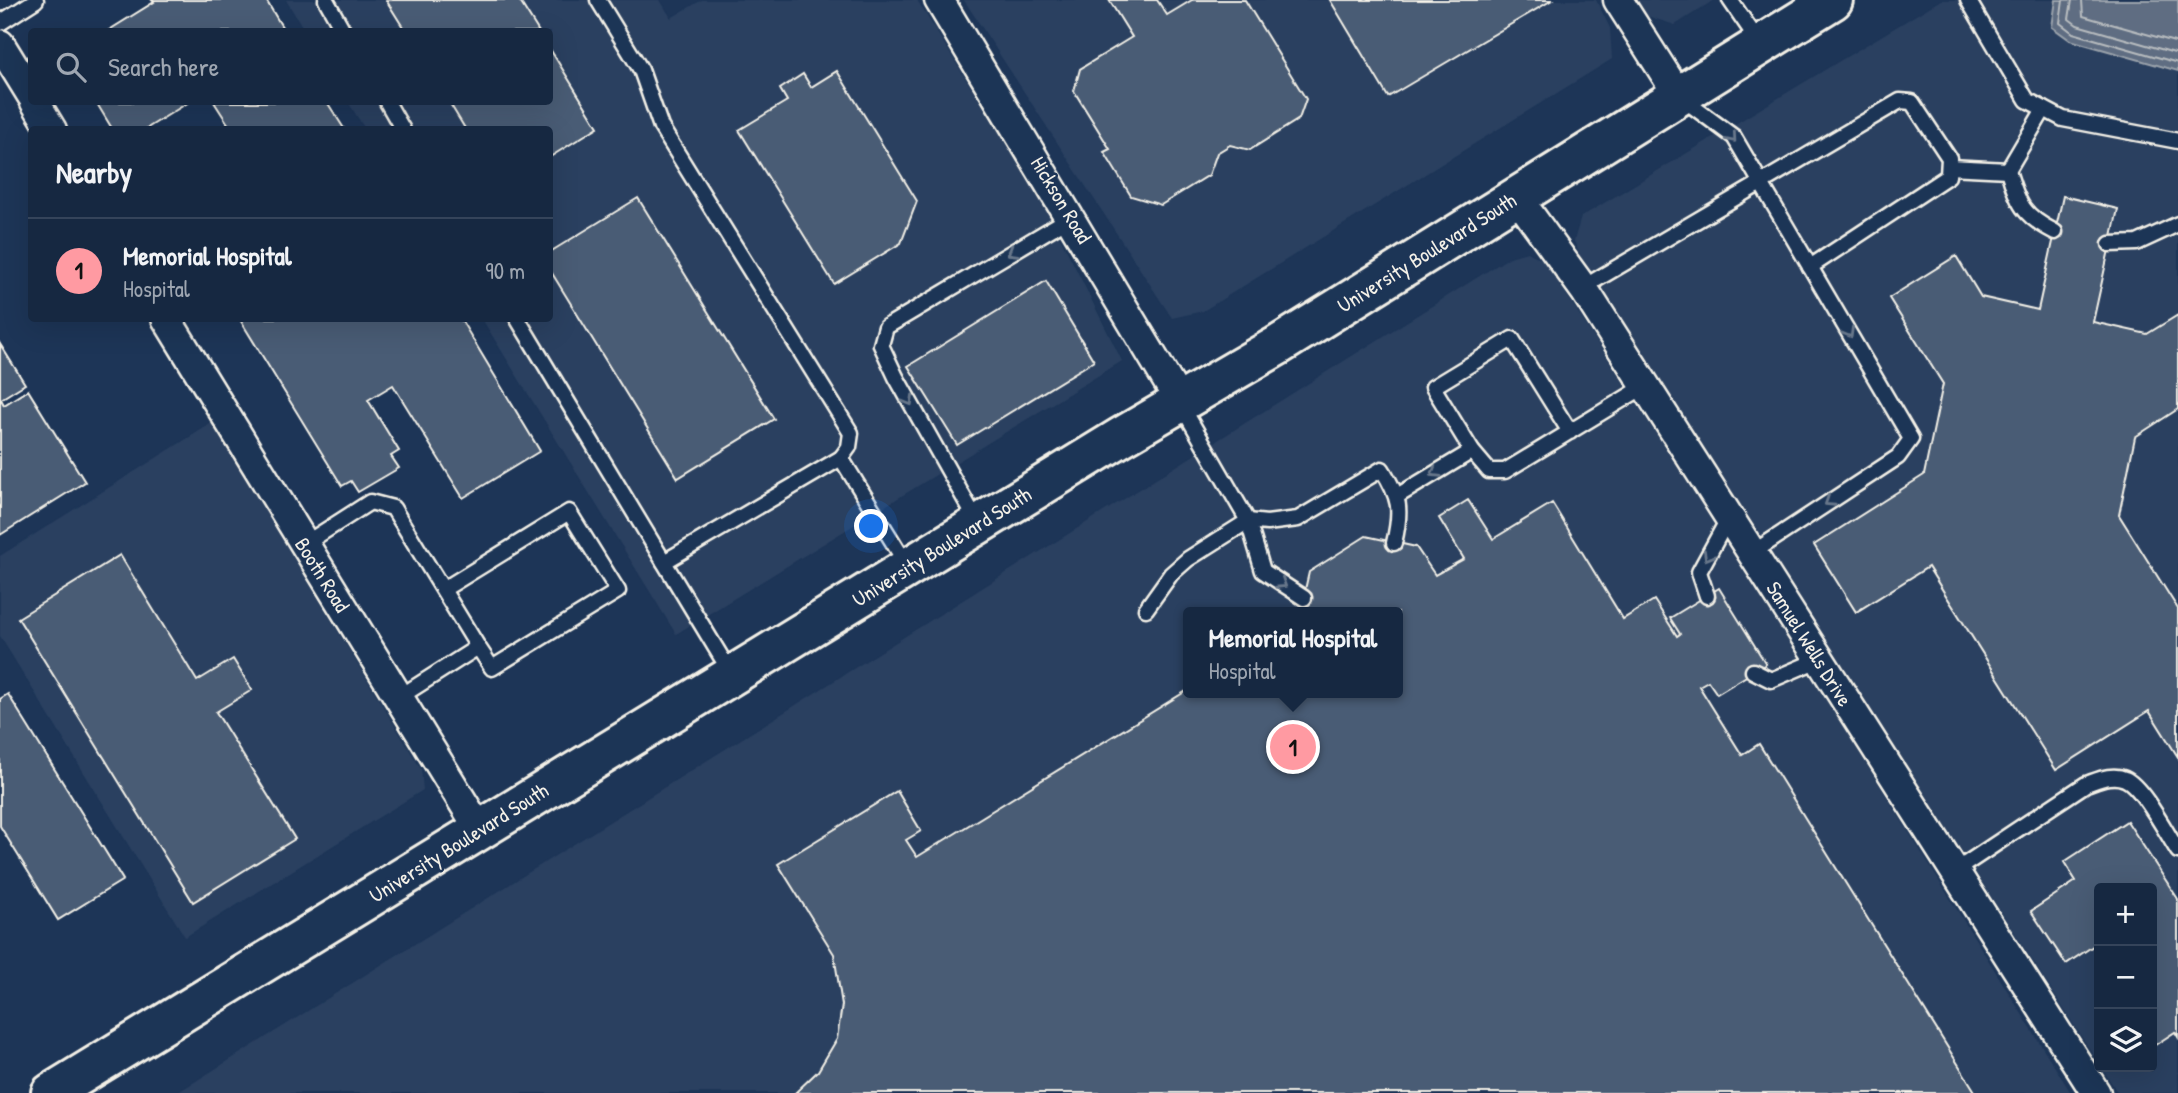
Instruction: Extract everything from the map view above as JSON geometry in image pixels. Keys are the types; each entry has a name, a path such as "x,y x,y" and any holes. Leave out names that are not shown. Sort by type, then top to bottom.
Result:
{"main road":[{"name":"University Boulevard South","path":"51,1093 979,524 1278,346 1833,0"}],"street":[{"name":"Hickson Road","path":"939,0 1180,402"},
{"path":"1618,0 1678,96"},
{"path":"0,44 28,90"},
{"path":"37,105 50,126"},
{"name":"Samuel Wells Drive","path":"1517,197 1582,288 2096,1093"},
{"name":"Booth Road","path":"168,322 480,830"}],"lane":[{"path":"0,23 36,0"},
{"path":"326,0 342,28"},
{"path":"598,0 641,70 661,127 851,433 849,447 841,458 664,562"},
{"path":"1730,0 1761,45"},
{"path":"1968,0 2027,100 2063,119 2178,141"},
{"path":"1678,96 1734,137 1911,439 1898,457 1752,553"},
{"path":"1582,288 1900,101 1912,102 1949,158 1948,176 1810,267"},
{"path":"389,105 402,126"},
{"path":"2044,109 2008,170 2016,198 2032,220 2055,232"},
{"path":"1949,167 2008,170"},
{"path":"979,524 896,377 881,345 886,327 1071,217"},
{"path":"2110,244 2137,243 2178,224"},
{"path":"519,322 733,676"},
{"path":"1570,432 1513,338 1433,387 1472,451 1489,471 1504,471 1570,432 1645,386"},
{"path":"1180,402 1248,521 1263,571 1304,598"},
{"path":"1399,495 1472,451"},
{"path":"841,458 908,568"},
{"path":"1146,609 1171,574 1188,559 1248,521 1267,523 1298,519 1382,469 1399,495 1399,521 1394,543"},
{"path":"303,545 370,502 393,508 492,668 618,591 569,512 444,589"},
{"path":"1707,596 1699,572 1729,517"},
{"path":"398,698 478,647"},
{"path":"1753,671 1772,680 1818,660"},
{"path":"1955,871 2086,784 2109,776 2125,779 2137,791 2178,851"}],"shaded area":[{"path":"286,0 660,0 671,18 702,0 917,0 1044,205 1122,361 676,634 484,322 553,322 553,126 363,126 350,105 553,105 553,28 303,28"},
{"path":"964,0 1596,0 1610,28 1612,59 1203,311 1172,318"},
{"path":"1635,0 1714,0 1675,25 1644,15"},
{"path":"1941,0 2056,0 2052,27 2070,40 2178,71 2178,1093 2118,1093 2104,1072 2157,1072 2157,883 2094,883 2094,1056 1583,263 1574,241 1581,217"},
{"path":"1527,252 1544,260 1791,643 2071,1093 177,1093 1510,257"},
{"path":"212,423 421,769 423,790 185,937 0,636 0,556"}],"water":[{"path":"2056,0 2178,0 2178,71 2070,40 2052,27"}],"building":[{"path":"152,0 266,0 283,28 112,28 154,2"},
{"path":"386,0 519,0 536,28 404,28"},
{"path":"1109,0 1157,0 1167,15 1192,0 1245,0 1306,99 1299,119 1250,150 1230,145 1217,153 1209,175 1161,205 1131,196 1104,152 1110,149 1074,91 1080,69 1132,37"},
{"path":"1330,0 1552,0 1388,97"},
{"path":"553,54 598,127 553,155 553,126 464,126 451,105 553,105"},
{"path":"837,71 917,201 901,243 834,284 739,130 787,101 780,89 803,74 811,87"},
{"path":"98,105 184,105 150,126 111,126"},
{"path":"216,105 329,105 342,126 229,126"},
{"path":"2063,196 2118,209 2093,322 2147,334 2178,315 2178,409 2135,437 2119,515 2178,609 2178,757 2149,711 2056,770 1928,567 1856,612 1814,545 1924,475 1943,384 1889,298 1956,256 1981,297 2038,310"},
{"path":"638,198 774,419 678,478 553,275 553,250"},
{"path":"1046,281 1094,361 957,445 908,366"},
{"path":"241,322 462,322 540,451 463,498 393,385 368,400 399,451 391,456 399,468 358,492 351,481 342,486"},
{"path":"0,344 25,384 1,399 4,405 28,390 85,482 0,535"},
{"path":"1468,500 1493,539 1552,503 1623,619 1654,600 1677,636 1680,634 1670,618 1719,588 1766,664 1717,694 1708,681 1699,686 1742,755 1759,744 1976,1093 795,1093 818,1071 837,1039 842,1005 834,954 778,864 897,791 921,831 906,840 917,857 1183,693 1183,698 1403,698 1403,607 1301,607 1309,572 1366,536 1416,547 1435,575 1464,559 1439,518"},
{"path":"120,555 197,681 233,659 252,690 216,712 295,839 193,902 18,618"},
{"path":"8,694 123,880 58,920 0,826 0,699"},
{"path":"2127,821 2178,899 2178,1037 2175,1032 2157,1044 2157,883 2094,883 2094,945 2066,964 2031,911 2076,881 2064,862"}],"place":[{"name":"Memorial Hospital","path":"1293,747"}]}
